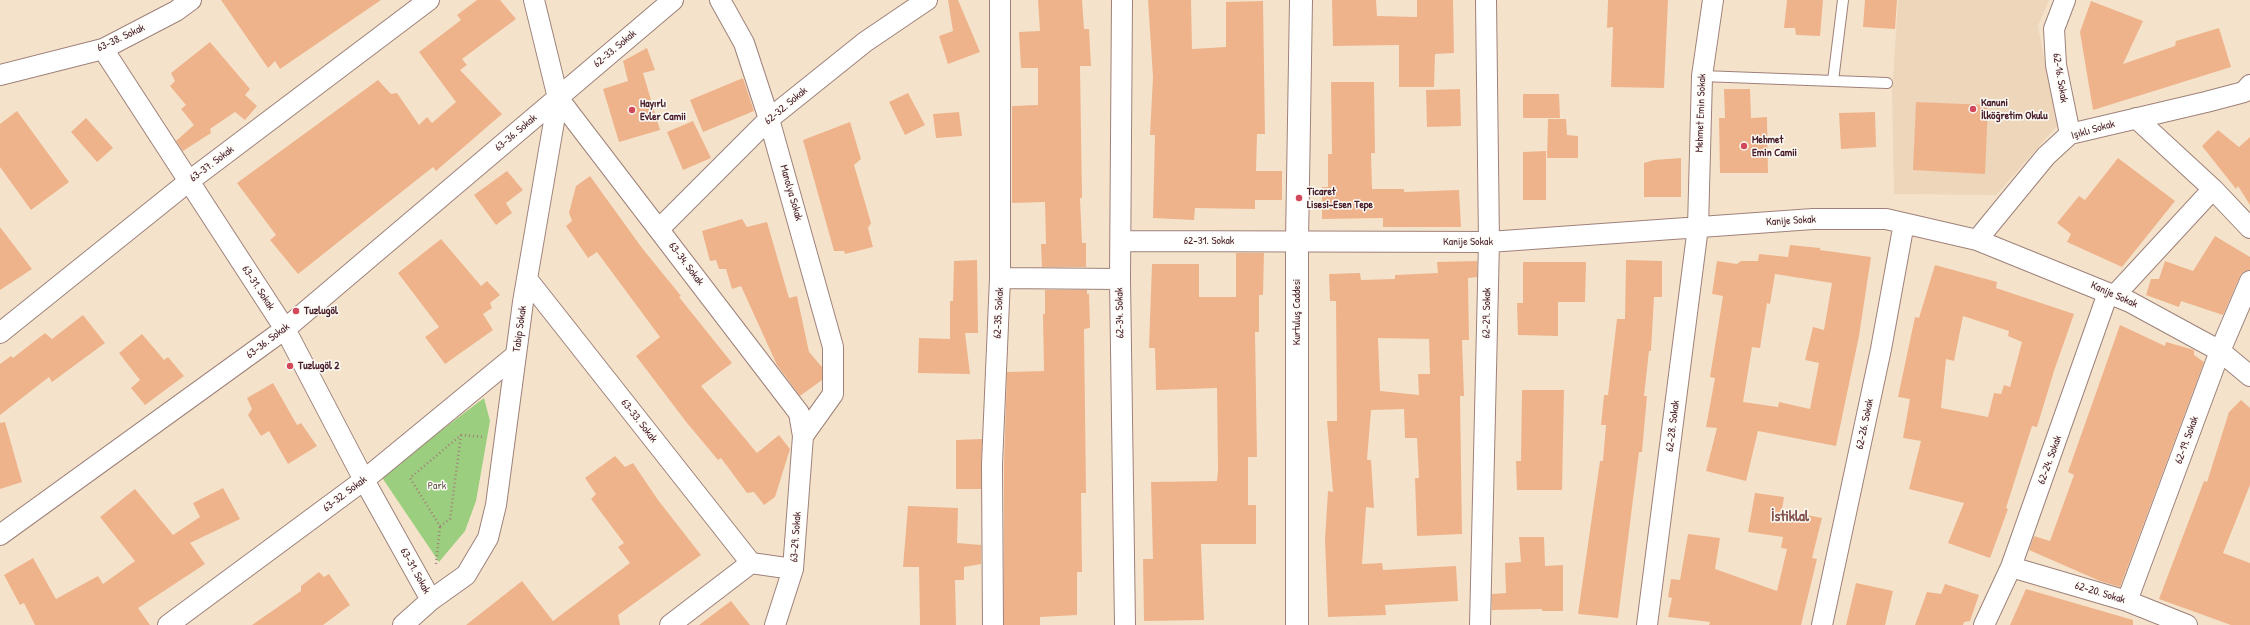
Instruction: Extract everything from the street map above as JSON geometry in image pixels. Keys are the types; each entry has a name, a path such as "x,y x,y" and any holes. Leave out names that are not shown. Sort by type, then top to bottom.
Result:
{"street":[{"name":"63-37. Sokak","path":"0,333 188,182 429,0"},
{"name":"Tabip Sokak","path":"403,625 431,600 466,575 488,538 496,505 527,279 558,98 534,0"},
{"name":"62-33. Sokak","path":"558,98 673,0"},
{"name":"Manolya Sokak","path":"720,0 744,43 769,119 833,347 833,394 803,436"},
{"name":"62-32. Sokak","path":"659,229 769,119 865,42 927,0"},
{"name":"62-35. Sokak","path":"993,625 992,464 1000,278 1000,0"},
{"name":"62-34. Sokak","path":"1122,0 1120,279 1125,625"},
{"name":"Kurtuluş Caddesi","path":"1297,625 1297,241 1301,0"},
{"name":"62-29. Sokak","path":"1480,625 1489,242 1486,0"},
{"name":"Mehmet Emin Sokak","path":"1698,227 1702,76 1713,0"},
{"name":"62-16. Sokak","path":"2065,0 2054,29 2055,57 2070,134"},
{"name":"63-38. Sokak","path":"0,75 102,49 181,4"},
{"name":"63-31. Sokak","path":"102,49 285,329 364,480 431,600"},
{"name":"Işıklı Sokak","path":"1977,240 2046,156 2070,134 2244,92 2250,86"},
{"name":"63-34. Sokak","path":"558,98 799,412 803,436"},
{"name":"63-36. Sokak","path":"0,535 285,329 558,98"},
{"path":"2136,118 2213,189 2250,228"},
{"name":"62-24. Sokak","path":"1984,625 2011,567 2112,294 2213,189"},
{"name":"Kanije Sokak","path":"1297,241 1489,242 1813,219 1886,219 1977,240 2112,294 2130,302 2220,351 2250,376"},
{"name":"62-26. Sokak","path":"1822,625 1881,349 1904,223"},
{"name":"62-28. Sokak","path":"1647,625 1698,227"},
{"name":"62-31. Sokak","path":"1121,241 1297,241"},
{"path":"1000,278 1120,279"},
{"name":"63-33. Sokak","path":"527,279 751,563"},
{"name":"62-19. Sokak","path":"2127,602 2220,351 2250,280"},
{"name":"63-32. Sokak","path":"168,625 364,480 516,355"},
{"name":"63-29. Sokak","path":"751,563 793,569 803,436"},
{"path":"670,625 751,563"},
{"name":"62-20. Sokak","path":"2011,567 2127,602 2174,623"},
{"path":"775,625 793,569"}],"lane":[{"path":"1833,81 1843,0"},
{"path":"1702,76 1887,83"}],"path":[{"path":"462,435 450,519 440,526 431,514 410,478 462,435"}],"shaded area":[{"name":"Kanuni İlköğretim Okulu","path":"1898,0 2049,0 2038,26 2057,126 1996,195 1894,194 1892,93"}],"green space":[{"name":"Park","path":"484,398 490,421 476,501 465,531 439,562 381,476"}],"building":[{"path":"221,0 381,0 280,69 275,61 268,68"},
{"path":"477,0 500,0 516,19 462,59 467,65 460,70 502,114 436,171 433,167 298,274 270,240 276,235 237,183 378,80 391,94 397,93 419,125 427,117 432,123 456,102 419,52 461,20 457,15"},
{"path":"948,0 958,0 980,52 948,64 939,36 953,31"},
{"path":"1038,0 1082,0 1084,29 1089,29 1091,66 1080,66 1082,198 1080,198 1082,243 1086,243 1086,267 1042,267 1041,244 1046,244 1045,202 1012,203 1012,106 1038,105 1038,68 1021,68 1019,32 1040,31"},
{"path":"1148,0 1191,0 1192,49 1226,47 1226,2 1263,1 1265,134 1257,134 1256,171 1282,171 1282,200 1255,200 1255,209 1195,208 1194,220 1153,218 1155,135 1150,135 1153,77"},
{"path":"1332,0 1376,0 1377,16 1417,17 1417,0 1453,0 1454,53 1435,54 1434,87 1399,87 1399,45 1333,46"},
{"path":"1608,0 1668,0 1664,88 1611,87 1613,27 1607,28"},
{"path":"1787,0 1823,0 1820,36 1796,35 1795,28 1784,28"},
{"path":"1865,0 1897,0 1895,29 1863,27"},
{"path":"2091,1 2143,21 2123,64 2175,46 2176,41 2219,28 2231,67 2093,110 2080,32"},
{"path":"210,42 250,89 245,95 257,106 245,120 235,112 210,129 211,133 183,151 176,141 194,125 181,109 186,105 170,86 175,81 171,73"},
{"name":"Hayırlı Evler Camii","path":"647,48 655,70 643,73 660,130 619,142 603,89 628,81 623,61"},
{"path":"743,78 754,111 703,132 690,100"},
{"path":"1331,82 1374,82 1375,153 1371,153 1372,189 1404,189 1404,192 1459,190 1461,227 1383,227 1383,218 1322,219 1322,187 1328,187 1328,154 1332,154"},
{"path":"1460,89 1461,126 1427,127 1426,90"},
{"name":"Mehmet Emin Camii","path":"1724,89 1750,89 1751,118 1767,117 1768,173 1720,173 1719,118 1725,118"},
{"path":"908,93 925,125 905,135 889,102"},
{"path":"1523,94 1559,94 1560,118 1523,118"},
{"path":"1916,102 1988,105 1985,174 1913,170"},
{"path":"17,111 69,182 31,210 0,167 0,124"},
{"path":"959,112 962,136 936,138 933,114"},
{"path":"1875,112 1876,147 1841,149 1839,113"},
{"path":"86,118 113,148 97,162 71,132"},
{"path":"1548,119 1566,119 1567,135 1578,136 1578,158 1547,158"},
{"path":"693,121 711,158 683,170 667,132"},
{"path":"850,122 861,159 854,165 871,223 868,228 873,247 845,254 844,251 834,251 803,140"},
{"path":"2218,130 2239,147 2250,137 2250,205 2238,186 2236,189 2202,146"},
{"path":"1546,151 1546,200 1523,200 1523,152"},
{"path":"1681,158 1681,197 1644,197 1644,163 1654,160"},
{"path":"2118,158 2175,201 2122,267 2067,242 2071,234 2057,223 2079,196 2085,200"},
{"path":"507,171 523,190 506,203 512,213 496,225 474,195"},
{"path":"590,176 642,248 681,296 679,297 732,363 701,386 757,453 779,435 790,449 775,497 764,505 754,492 747,493 721,458 718,460 687,423 636,356 660,337 597,252 588,258 566,226 572,221 569,213 576,186"},
{"path":"742,219 747,227 767,222 789,298 797,296 809,352 822,367 822,380 800,396 777,365 741,286 732,289 726,269 719,269 716,260 710,261 702,231"},
{"path":"0,227 32,269 0,290"},
{"path":"2215,236 2250,257 2250,270 2243,272 2240,276 2223,315 2181,301 2179,307 2146,295 2151,279 2159,279 2165,261 2193,271"},
{"path":"441,239 481,286 487,281 500,295 490,303 492,308 483,314 493,330 445,364 425,337 439,327 398,273"},
{"path":"1790,245 1820,248 1820,250 1871,257 1859,336 1836,446 1758,431 1746,481 1706,471 1717,428 1706,427 1715,378 1710,377 1723,296 1712,294 1717,261 1737,264 1741,261 1758,261 1759,254 1788,257","holes":["1775,274 1832,283 1824,330 1813,327 1805,360 1819,363 1810,409 1779,402 1778,407 1743,402 1752,347 1760,348 1767,303 1770,304"]},
{"path":"1236,253 1264,253 1263,295 1259,295 1259,332 1255,332 1257,457 1248,457 1248,505 1256,505 1256,544 1201,544 1204,620 1144,621 1143,559 1153,559 1151,482 1217,481 1218,470 1217,388 1156,390 1155,348 1149,348 1152,264 1199,264 1199,297 1236,297"},
{"path":"977,260 978,333 965,333 970,374 918,373 919,338 950,339 950,301 953,301 954,261"},
{"path":"1626,260 1662,261 1662,297 1654,297 1651,351 1649,351 1644,396 1647,396 1642,452 1639,452 1618,618 1578,614 1600,461 1603,461 1606,425 1601,425 1604,395 1608,395 1617,319 1625,319"},
{"path":"1477,261 1477,277 1468,278 1469,340 1462,340 1464,396 1460,396 1462,534 1417,536 1415,478 1419,478 1417,438 1405,438 1404,409 1371,410 1367,460 1371,460 1374,508 1366,507 1362,564 1382,563 1383,570 1456,566 1458,601 1385,605 1386,615 1328,617 1325,540 1328,491 1333,492 1327,421 1337,421 1336,301 1330,301 1329,274 1360,273 1361,280 1395,279 1395,275 1438,273 1437,262","holes":["1378,338 1429,339 1430,374 1418,374 1419,395 1380,391"]},
{"path":"1523,262 1586,262 1585,302 1558,302 1558,336 1518,335 1517,303 1523,303"},
{"path":"1935,265 1997,282 1996,288 2074,314 2054,371 2037,427 2032,426 2006,508 2008,509 1990,558 1948,543 1964,503 1909,489 1921,441 1903,438 1910,399 1898,397 1915,317 1919,318","holes":["1963,316 2009,331 2008,336 2022,342 2010,387 2004,385 2001,394 1994,393 1988,417 1941,408 1946,359 1954,361"]},
{"path":"1045,290 1087,290 1087,294 1089,294 1090,328 1084,329 1086,493 1081,493 1082,572 1077,572 1077,615 1040,617 1040,625 1004,625 1004,464 1007,372 1044,371 1043,314 1045,314"},
{"path":"83,315 105,343 52,382 49,377 0,415 0,364 11,356 13,358 45,333 52,339"},
{"path":"2120,325 2165,346 2166,342 2194,350 2194,355 2204,362 2120,587 2100,581 2029,550 2034,536 2050,541 2074,475 2068,472"},
{"path":"142,334 164,360 168,357 184,376 145,405 131,388 140,380 119,353"},
{"path":"273,383 297,425 301,423 317,446 288,464 269,431 261,436 248,415 252,409 247,398"},
{"path":"1522,390 1564,390 1562,490 1517,490 1516,461 1521,461"},
{"path":"2241,400 2250,408 2250,485 2223,553 2250,563 2250,625 2231,625 2159,599 2204,481 2207,482 2229,412"},
{"path":"5,422 22,482 0,489 0,423"},
{"path":"982,439 981,489 956,489 956,440"},
{"path":"615,456 625,467 633,463 658,500 701,555 618,615 620,625 466,625 522,581 553,621 630,563 618,547 624,543 591,499 596,494 585,478"},
{"path":"223,488 240,519 190,543 205,564 138,608 150,625 35,625 24,603 20,605 4,575 33,558 56,599 98,576 103,584 135,561 100,517 135,489 173,535 200,517 193,503"},
{"path":"1755,493 1784,497 1782,510 1822,518 1812,558 1817,559 1801,625 1709,625 1710,622 1668,617 1672,598 1668,597 1671,579 1680,580 1688,534 1720,538 1715,569 1777,591 1787,549 1781,548 1783,537 1748,532"},
{"path":"908,506 958,508 957,543 981,545 981,564 964,567 964,580 955,580 956,625 920,625 919,567 903,567"},
{"path":"1519,537 1544,537 1545,566 1563,565 1563,611 1542,611 1542,609 1492,610 1492,594 1506,593 1505,563 1521,562"},
{"path":"319,572 324,577 329,574 350,605 323,625 252,625 301,591 301,586"},
{"path":"1856,583 1893,591 1885,625 1846,625"},
{"path":"1945,584 1979,595 1970,621 1964,622 1963,625 1915,625 1927,592 1941,594"},
{"path":"2026,589 2133,620 2133,625 2010,625"},
{"path":"731,601 750,625 699,625"}],"place":[{"name":"Kanuni İlköğretim Okulu","path":"1973,109"},
{"name":"Hayırlı Evler Camii","path":"632,110"},
{"name":"Mehmet Emin Camii","path":"1744,146"},
{"name":"Ticaret Lisesi-Esen Tepe","path":"1299,198"},
{"name":"Tuzlugöl","path":"296,311"},
{"name":"Tuzlugöl 2","path":"290,366"}],"district":[{"name":"İstiklal","path":"1790,517"}]}
